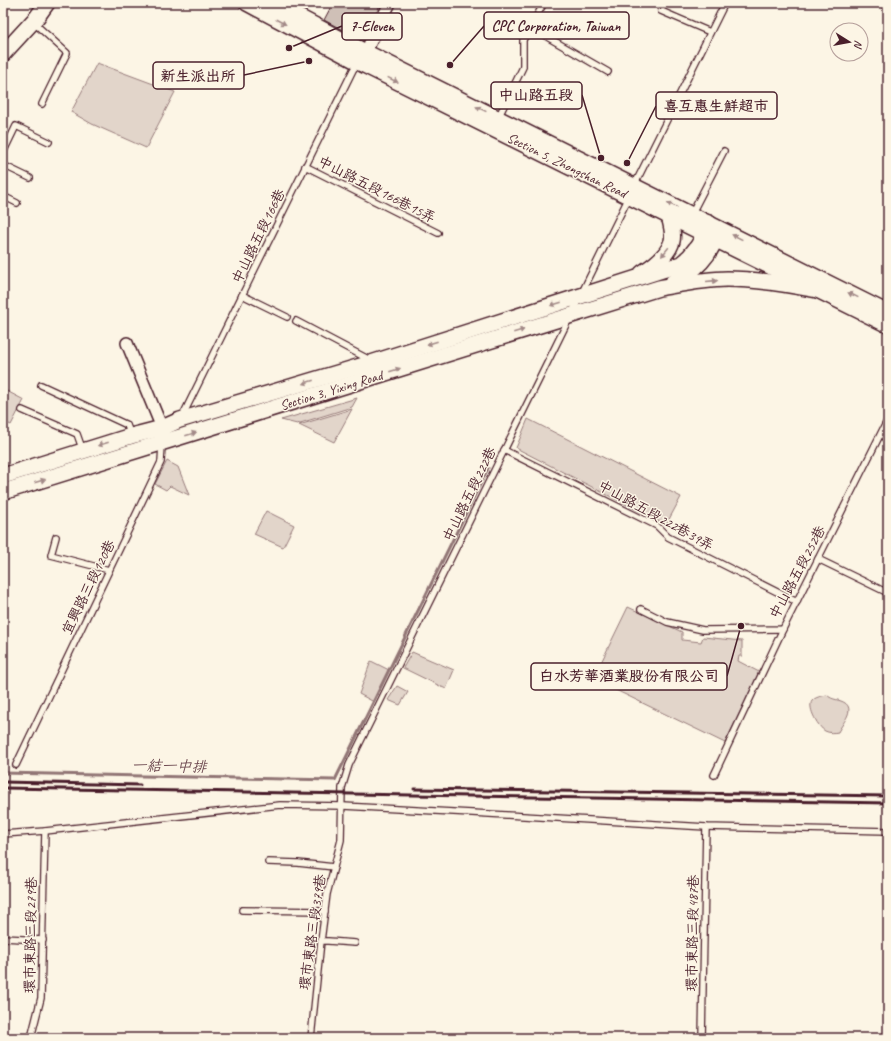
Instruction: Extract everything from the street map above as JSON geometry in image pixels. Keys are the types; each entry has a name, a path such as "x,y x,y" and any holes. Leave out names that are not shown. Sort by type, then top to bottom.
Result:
{"street":[{"path":"3,54 47,3"},
{"name":"Section 5, Zhongshan Road","path":"247,3 496,123 631,191 691,215 712,232 816,290 888,325"},
{"name":"Section 5, Zhongshan Road","path":"272,3 361,57"},
{"path":"361,57 390,3"},
{"name":"Section 5, Zhongshan Road","path":"631,191 669,216 712,232 888,313"},
{"name":"Section 3, Yixing Road","path":"633,279 647,270 666,253 672,242 673,231 669,216"},
{"name":"Section 3, Yixing Road","path":"3,476 131,436 162,428 180,420 374,362 681,264 712,232"},
{"name":"Section 3, Yixing Road","path":"659,288 688,274 696,268 708,254 712,232"},
{"name":"Section 3, Yixing Road","path":"3,492 162,444 659,288 726,279 777,283 816,290"},
{"path":"127,343 162,428 162,444"}],"lane":[{"path":"496,123 523,67 523,40 544,3"},
{"name":"中山路五段222巷","path":"343,806 342,788 349,765 725,3"},
{"path":"660,11 710,32"},
{"path":"32,22 66,53 42,104"},
{"path":"530,27 608,72"},
{"name":"中山路五段166巷","path":"180,420 305,166 361,57"},
{"path":"3,153 16,126 49,142"},
{"path":"691,215 724,151"},
{"path":"3,165 30,178"},
{"name":"中山路五段166巷15弄","path":"305,166 438,233"},
{"path":"3,196 17,203"},
{"path":"242,296 288,317"},
{"path":"296,321 374,362"},
{"path":"41,385 127,425 131,436"},
{"path":"22,410 77,434 83,451"},
{"name":"中山路五段252巷","path":"641,609 666,622 703,630 783,629 888,419"},
{"name":"宜興路三段120巷","path":"16,765 160,462 162,444 180,420"},
{"name":"中山路五段222巷39弄","path":"504,450 657,526 668,537 797,602"},
{"path":"56,537 51,555 109,570"},
{"path":"818,559 888,593"},
{"path":"714,775 783,629"},
{"path":"3,834 45,831 280,805 343,806 472,812 706,828 888,831"},
{"name":"環市東路三段379巷","path":"311,1038 320,941 334,867 341,840 343,806"},
{"name":"環市東路三段487巷","path":"702,1038 706,828"},
{"name":"環市東路三段279巷","path":"32,1038 41,998 45,831"},
{"path":"268,862 298,863 334,867"},
{"path":"242,910 325,911"},
{"path":"3,938 42,940"},
{"path":"320,941 355,943"}],"shaded area":[{"path":"97,63 175,92 146,148 92,124 71,112"},
{"path":"3,389 24,400 11,425 3,421"},
{"path":"357,398 352,407 297,424 281,420"},
{"path":"352,409 334,442 299,425"},
{"path":"528,419 681,497 666,525 516,448"},
{"path":"167,461 178,467 189,495 170,486 166,490 155,484"},
{"path":"266,511 294,525 283,547 254,534"},
{"path":"628,607 682,632 682,640 701,642 703,637 742,641 742,656 739,656 738,661 759,672 725,743 593,679"},
{"path":"412,652 454,670 446,689 403,668"},
{"path":"371,661 389,670 374,702 359,694"},
{"path":"397,686 408,692 400,705 388,700"},
{"path":"827,695 841,701 848,707 848,715 838,732 832,733 825,731 817,722 812,713 812,701"}],"building":[{"path":"333,3 381,3 363,41 324,20"}],"waterway":[{"name":"一結一中排","path":"3,773 335,780 488,468"}],"railway":[{"path":"3,782 140,785"},
{"path":"3,788 888,803"},
{"path":"414,789 888,796"}],"place":[{"name":"7-Eleven","path":"289,48"},
{"name":"新生派出所","path":"309,61"},
{"name":"CPC Corporation, Taiwan","path":"450,65"},
{"name":"中山路五段","path":"601,158"},
{"name":"喜互惠生鮮超市","path":"627,163"},
{"name":"白水芳華酒業股份有限公司","path":"741,626"}]}
